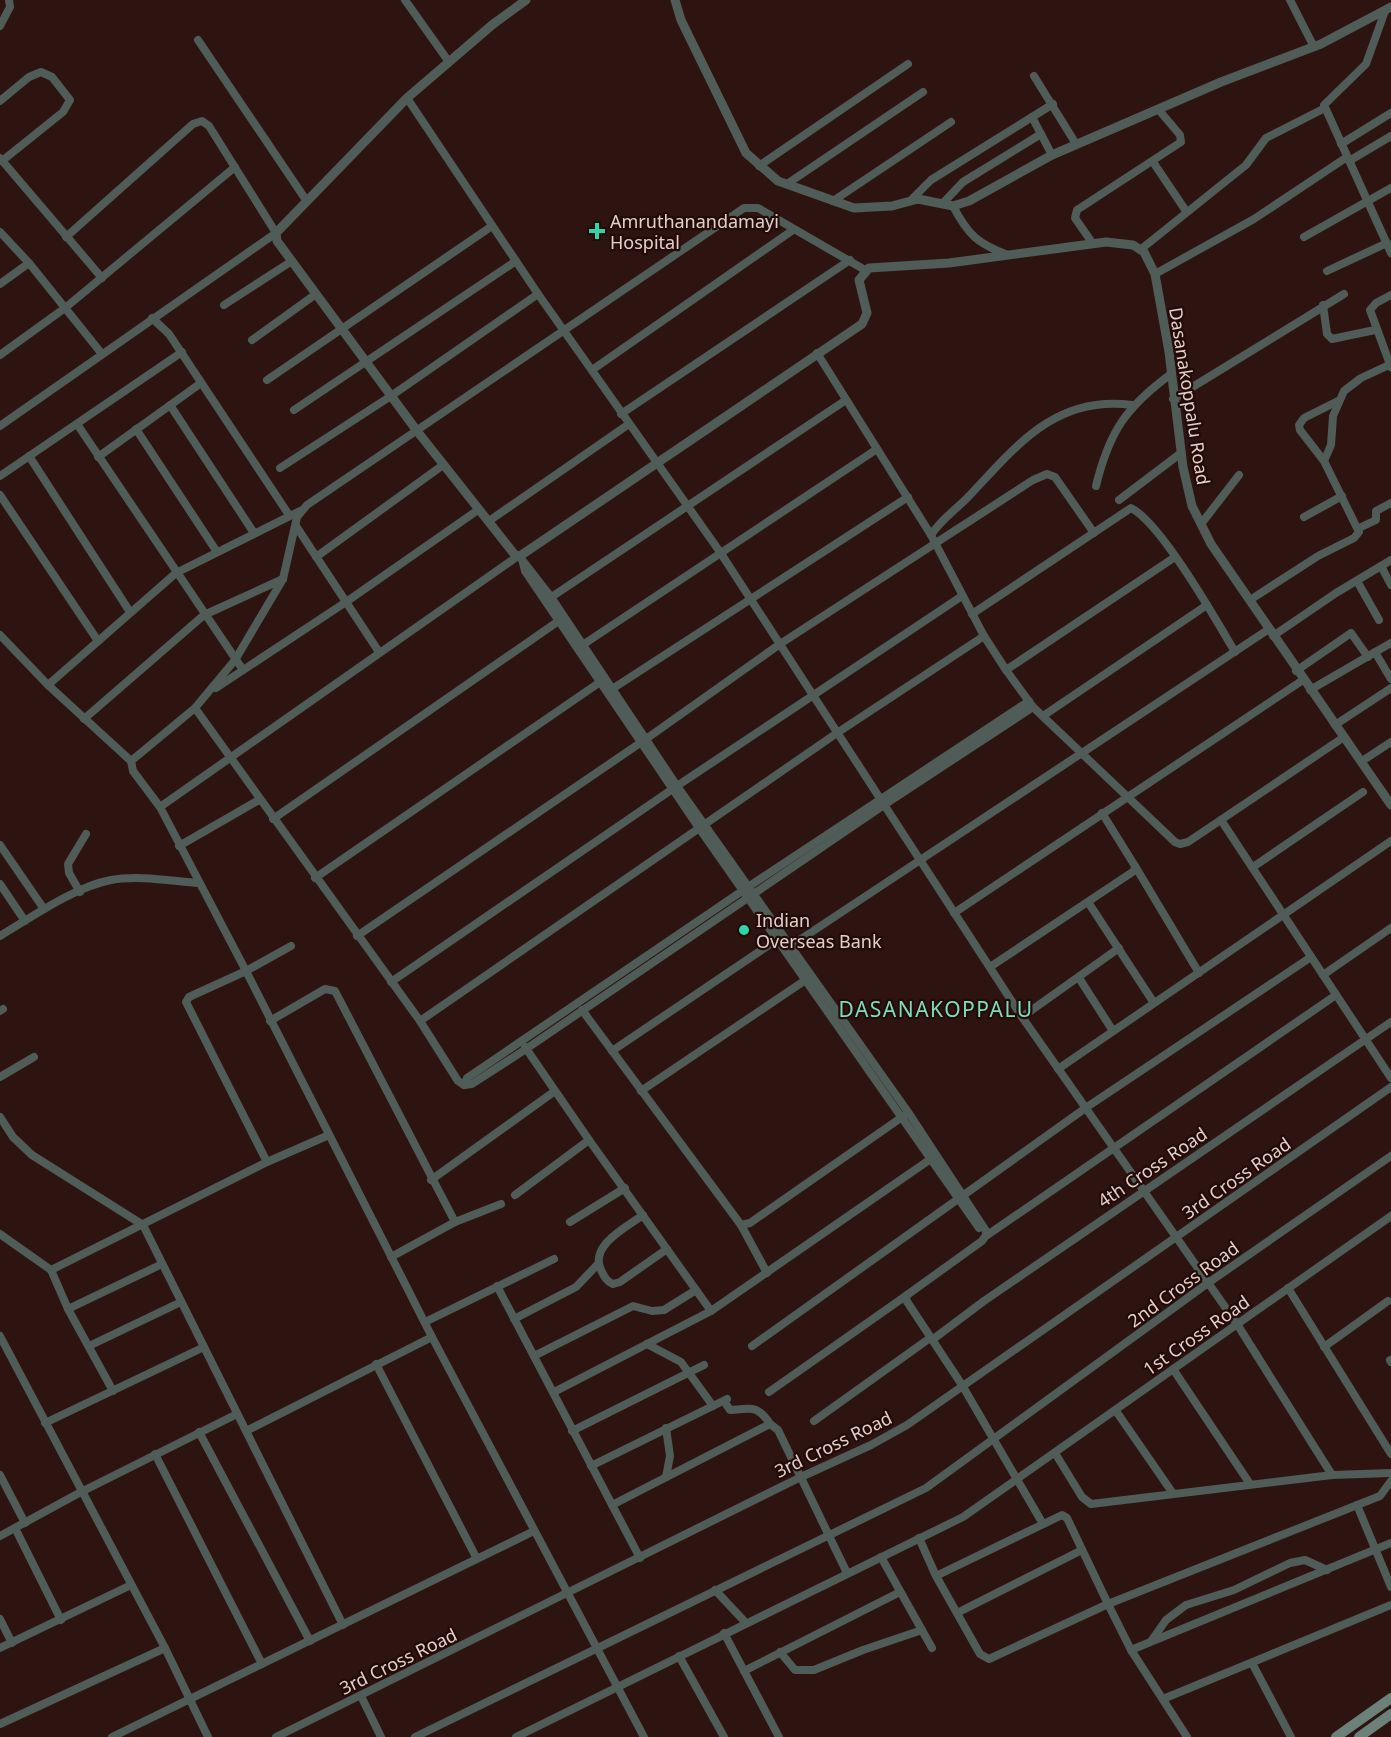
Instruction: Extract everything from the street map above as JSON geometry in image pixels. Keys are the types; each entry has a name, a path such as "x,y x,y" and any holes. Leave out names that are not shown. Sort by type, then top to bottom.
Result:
{"main road":[{"path":"1336,1737 1391,1698"},
{"path":"1359,1737 1391,1713"}],"street":[{"path":"0,26 10,7 9,0"},
{"path":"405,0 449,62"},
{"path":"0,426 276,233 407,98 526,0"},
{"path":"675,0 681,20 746,153 778,181 854,208 892,206 911,200 948,204 969,201 1076,144 1314,47 1388,9"},
{"path":"1290,0 1314,47"},
{"path":"160,807 379,652 520,559 866,318 860,280 865,270 874,267 949,263 1010,256 1106,242 1133,245 1140,250 1246,165 1266,138 1325,108 1328,100 1366,64 1388,9"},
{"path":"198,40 306,200"},
{"path":"759,166 908,64"},
{"path":"0,101 29,77 41,72 52,77 70,100 63,112 1,160 102,278"},
{"path":"1034,76 1076,144"},
{"path":"787,184 923,92"},
{"path":"407,98 538,294 720,552 1022,1017 1237,1324 1332,1475"},
{"path":"911,200 932,180 1053,104"},
{"path":"1325,108 1387,238 1391,252"},
{"path":"1093,244 1075,218 1077,210 1181,142 1180,135 1158,109"},
{"path":"1341,144 1391,113"},
{"path":"1032,117 1052,155"},
{"path":"66,237 193,124 202,121 209,126 276,233 277,241 477,510 520,559 675,788 905,1114 959,1196 986,1231 986,1235"},
{"path":"833,201 951,122"},
{"path":"948,204 963,182 1041,134"},
{"path":"1155,274 1254,219 1348,159 1391,136"},
{"path":"1153,162 1186,211"},
{"path":"0,355 65,308 235,167"},
{"path":"1304,237 1391,188"},
{"path":"948,204 974,238 985,246 1010,256"},
{"path":"48,685 176,573 300,511 563,329 748,206 758,208 865,270"},
{"path":"267,380 492,226"},
{"path":"592,370 793,230"},
{"path":"0,232 29,263 102,354"},
{"path":"1327,271 1387,238"},
{"name":"Dasanakoppalu Road","path":"1140,250 1150,262 1155,274 1181,453 1192,506 1210,544 1391,805"},
{"path":"621,414 850,260"},
{"path":"224,305 292,261"},
{"path":"294,410 516,261"},
{"path":"0,284 29,263"},
{"path":"252,340 316,294"},
{"path":"280,468 391,396 538,294"},
{"path":"1173,399 1344,294"},
{"path":"1324,461 1330,445 1332,416 1344,391 1361,378 1391,365 1375,330 1370,310 1376,303 1391,295"},
{"path":"1323,305 1327,334 1332,339 1375,330"},
{"path":"152,318 169,334 182,352 288,515"},
{"path":"0,476 182,352"},
{"path":"817,353 936,543 984,636 1031,704 1179,844 1188,842 1344,737"},
{"path":"1096,486 1101,465 1132,405 1171,374"},
{"path":"98,457 201,383"},
{"path":"548,599 846,400"},
{"path":"1339,400 1304,418 1299,425 1300,430 1324,461 1359,528"},
{"path":"931,535 937,525 964,502 1028,436 1046,423 1090,405 1110,402 1132,405"},
{"path":"170,405 254,533"},
{"path":"77,424 243,670"},
{"path":"489,521 629,424"},
{"path":"136,429 217,552"},
{"path":"580,646 877,448"},
{"path":"1119,500 1181,453"},
{"path":"29,456 130,612"},
{"path":"316,557 443,465"},
{"path":"357,936 643,741 780,644 1033,480 1047,474 1055,477 1094,533"},
{"path":"1201,524 1239,475"},
{"path":"0,495 98,641"},
{"path":"1304,517 1342,496"},
{"path":"610,690 908,497"},
{"path":"1250,600 1318,556 1354,537 1359,528 1376,520 1376,511 1391,503"},
{"path":"972,614 1131,508 1147,522 1175,557 1235,652"},
{"path":"208,693 346,602 477,510"},
{"path":"131,761 195,708 235,660 282,579 300,511"},
{"path":"296,526 379,652"},
{"path":"1006,670 1175,557"},
{"path":"788,948 1083,755 1235,652 1271,633 1391,560"},
{"path":"1381,566 1391,585"},
{"path":"84,719 204,615 282,579"},
{"path":"1357,581 1379,620"},
{"path":"391,982 812,695 962,596"},
{"path":"1043,716 1207,605"},
{"path":"273,819 561,619"},
{"path":"1296,671 1350,633 1354,634 1391,679"},
{"path":"0,635 48,685 131,761 133,771 160,807 432,1337 644,1737"},
{"path":"420,1021 837,733 984,636"},
{"path":"1310,690 1391,643"},
{"path":"315,878 602,680"},
{"path":"954,913 1303,681"},
{"path":"1335,725 1391,688"},
{"path":"524,1046 882,802 1031,704"},
{"path":"195,708 420,1021 458,1082 464,1085 467,1078 582,1010 748,893"},
{"path":"1362,761 1391,742"},
{"path":"1253,867 1363,792"},
{"path":"179,846 259,800"},
{"path":"1102,813 1199,973"},
{"path":"1221,820 1391,1078"},
{"path":"80,892 69,873 68,864 86,834"},
{"path":"1058,1069 1391,841"},
{"path":"0,845 44,909"},
{"path":"990,967 1131,874 1135,866"},
{"path":"0,935 44,909 111,880 128,878 199,884"},
{"path":"0,884 25,921"},
{"path":"748,893 778,939 788,948"},
{"path":"1088,902 1154,1003"},
{"path":"1323,975 1391,928"},
{"path":"612,1051 778,939"},
{"path":"267,1161 186,1002 189,997 246,971 291,946"},
{"path":"1022,1017 1119,948"},
{"path":"752,1346 1086,1107 1311,957"},
{"path":"641,1092 808,978"},
{"path":"1079,978 1113,1031"},
{"path":"270,1021 325,989 335,991 431,1180 455,1222"},
{"path":"769,1392 907,1295 986,1235 1336,995"},
{"path":"582,1010 741,1225 767,1273"},
{"name":"4th Cross Road","path":"814,1421 1143,1191 1391,1022"},
{"path":"524,1046 711,1311"},
{"path":"0,1077 34,1057"},
{"name":"3rd Cross Road","path":"276,1737 801,1477 871,1445 906,1425 1391,1088"},
{"path":"431,1180 555,1091"},
{"path":"741,1225 750,1223 905,1114"},
{"path":"0,1117 13,1137 32,1155 143,1226 343,1624"},
{"path":"51,1270 143,1226 267,1161 329,1135"},
{"path":"515,1195 589,1140"},
{"name":"2nd Cross Road","path":"415,1737 926,1488 1208,1283 1391,1156"},
{"path":"554,1392 711,1311 933,1157"},
{"path":"570,1222 625,1188"},
{"path":"391,1257 455,1222 501,1204"},
{"path":"514,1319 576,1287 598,1264 600,1252 605,1243 643,1215"},
{"name":"1st Cross Road","path":"516,1737 963,1516 1116,1411 1391,1216"},
{"path":"0,1234 51,1270 68,1309 113,1391"},
{"path":"598,1264 609,1283 616,1284 667,1249"},
{"path":"425,1322 554,1259"},
{"path":"68,1309 162,1264"},
{"path":"496,1286 640,1558"},
{"path":"1288,1288 1391,1454"},
{"path":"534,1356 633,1306 652,1311 664,1310 696,1290"},
{"path":"907,1295 906,1300 962,1385 1018,1478 1042,1524"},
{"path":"1324,1347 1388,1301"},
{"path":"89,1346 181,1302"},
{"path":"0,1336 165,1648 208,1737"},
{"path":"246,1431 432,1337"},
{"path":"648,1344 681,1362 713,1406"},
{"path":"45,1423 204,1347"},
{"path":"376,1364 477,1559"},
{"path":"572,1431 704,1365"},
{"path":"1173,1369 1250,1484"},
{"path":"591,1466 725,1400 730,1410 755,1408 762,1411 770,1424 778,1430 847,1573"},
{"path":"1116,1411 1172,1492"},
{"path":"0,1536 81,1492 237,1414"},
{"path":"612,1505 770,1424"},
{"path":"666,1428 670,1456 666,1477"},
{"path":"199,1432 310,1641"},
{"path":"1055,1453 1082,1497 1091,1504 1172,1492 1332,1475 1391,1473"},
{"path":"155,1454 262,1664"},
{"path":"0,1475 25,1523"},
{"path":"919,1538 936,1576 980,1654 989,1659 1088,1611 1380,1496 1391,1481"},
{"path":"1358,1505 1391,1587"},
{"path":"936,1576 1059,1515 1065,1516 1131,1650 1187,1737"},
{"path":"15,1527 62,1620"},
{"path":"112,1737 534,1532"},
{"path":"1131,1650 1391,1543"},
{"path":"957,1613 1082,1550"},
{"path":"881,1557 932,1648"},
{"path":"1150,1642 1166,1620 1186,1605 1234,1590 1297,1560 1305,1560 1327,1570"},
{"path":"0,1648 131,1585"},
{"path":"716,1590 746,1623"},
{"path":"744,1671 900,1592"},
{"path":"1163,1699 1391,1605"},
{"path":"0,1619 12,1643"},
{"path":"780,1652 789,1665 801,1672 814,1670 922,1630"},
{"path":"724,1633 779,1737"},
{"path":"0,1724 165,1648"},
{"path":"679,1656 724,1737"},
{"path":"1252,1662 1291,1737"},
{"path":"361,1696 381,1737"}],"place":[{"name":"Amruthanandamayi Hospital","path":"597,231"},
{"name":"Indian Overseas Bank","path":"744,930"}],"district":[{"name":"DASANAKOPPALU","path":"936,1009"}]}
